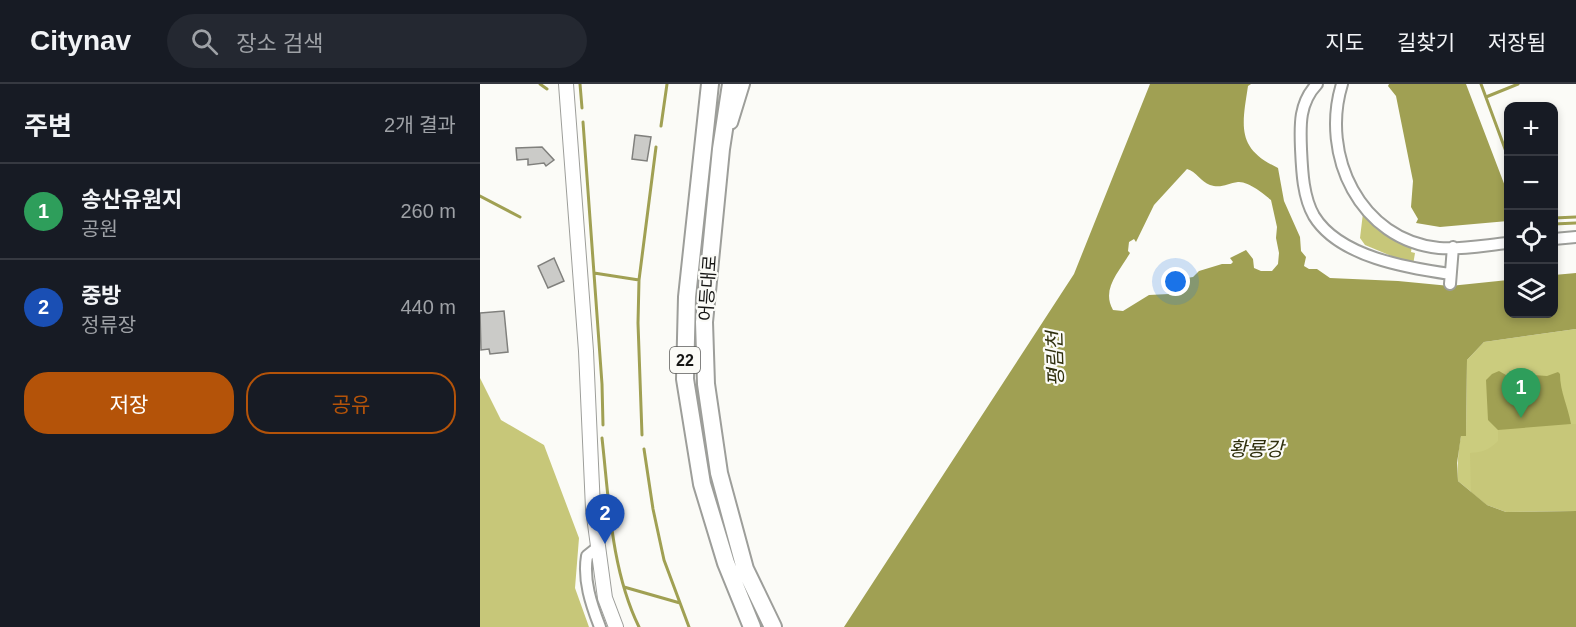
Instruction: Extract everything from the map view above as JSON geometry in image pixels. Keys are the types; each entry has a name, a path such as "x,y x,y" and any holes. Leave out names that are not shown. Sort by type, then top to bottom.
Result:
{"main road":[{"path":"566,84 582,295 593,509 604,598 616,627"},
{"name":"어등대로","path":"710,84 687,297 685,379 702,484 726,563 752,627"},
{"name":"어등대로","path":"730,84 704,322 706,384 719,472 745,569 772,625"}],"street":[{"path":"720,160 744,84"},
{"path":"1317,84 1299,120 1303,182 1314,216 1333,238 1370,256 1450,279 1453,247"},
{"path":"1342,84 1335,125 1339,157 1347,183 1366,210 1396,234 1421,244 1439,248 1504,243"},
{"path":"1558,239 1576,237"},
{"path":"597,548 587,555 584,570 592,606 600,627"}],"green space":[{"path":"1576,329 1576,511 1487,505 1458,481 1461,436 1466,435 1467,360 1484,342"}],"shaded area":[{"path":"1363,213 1412,246 1411,252 1415,253 1413,265 1365,245 1360,238"},
{"path":"480,378 501,420 544,445 579,538 575,588 589,627 480,627"},
{"path":"1576,424 1576,511 1506,512 1487,505 1471,492 1470,453 1486,450 1495,444 1498,441 1498,430 1536,425"}],"water":[{"name":"황룡강","path":"1150,84 1251,84 1248,86 1244,113 1248,144 1264,160 1278,168 1284,201 1300,237 1301,251 1306,257 1304,266 1309,269 1317,269 1330,278 1450,286 1504,280 1504,318 1558,318 1558,275 1576,273 1576,329 1484,342 1467,360 1466,436 1461,436 1457,463 1458,481 1487,505 1506,512 1576,511 1576,627 844,627 1074,274","holes":["1187,169 1204,182 1214,186 1242,182 1256,188 1271,200 1277,227 1278,264 1272,271 1261,271 1254,268 1253,259 1246,250 1230,258 1233,262 1231,264 1222,264 1199,271 1193,277 1175,280 1169,294 1149,295 1123,311 1113,310 1109,295 1110,288 1130,253 1128,251 1129,242 1134,239 1136,242 1154,205"]},
{"path":"1389,84 1466,84 1504,184 1504,221 1440,227 1416,223 1418,219 1411,207 1413,181 1396,96 1388,86"},
{"path":"1499,371 1520,383 1533,375 1547,376 1558,372 1571,424 1498,430 1488,420 1486,380"}],"building":[{"path":"635,135 651,137 647,161 632,159"},
{"path":"542,147 554,160 546,166 544,163 528,165 528,159 517,160 516,148"},
{"path":"554,258 564,281 548,288 538,266"},
{"path":"504,311 508,352 490,354 489,349 481,350 480,313"}],"waterway":[{"path":"540,84 547,89"},
{"path":"580,84 582,108"},
{"path":"661,126 667,84"},
{"path":"1481,84 1508,156"},
{"path":"1486,97 1518,84"},
{"path":"583,122 603,425"},
{"path":"642,435 638,323 639,280 656,147"},
{"path":"480,196 520,217"},
{"path":"1558,218 1576,217"},
{"path":"1558,224 1576,223"},
{"path":"594,273 639,280"},
{"path":"602,438 609,510 617,558 622,582 639,627"},
{"path":"644,449 664,560 689,627"},
{"path":"624,587 680,603"}],"place":[{"name":"송산유원지","path":"1521,418"},
{"name":"중방","path":"605,544"}],"water label":[{"name":"평림천","path":"1055,359"}]}
